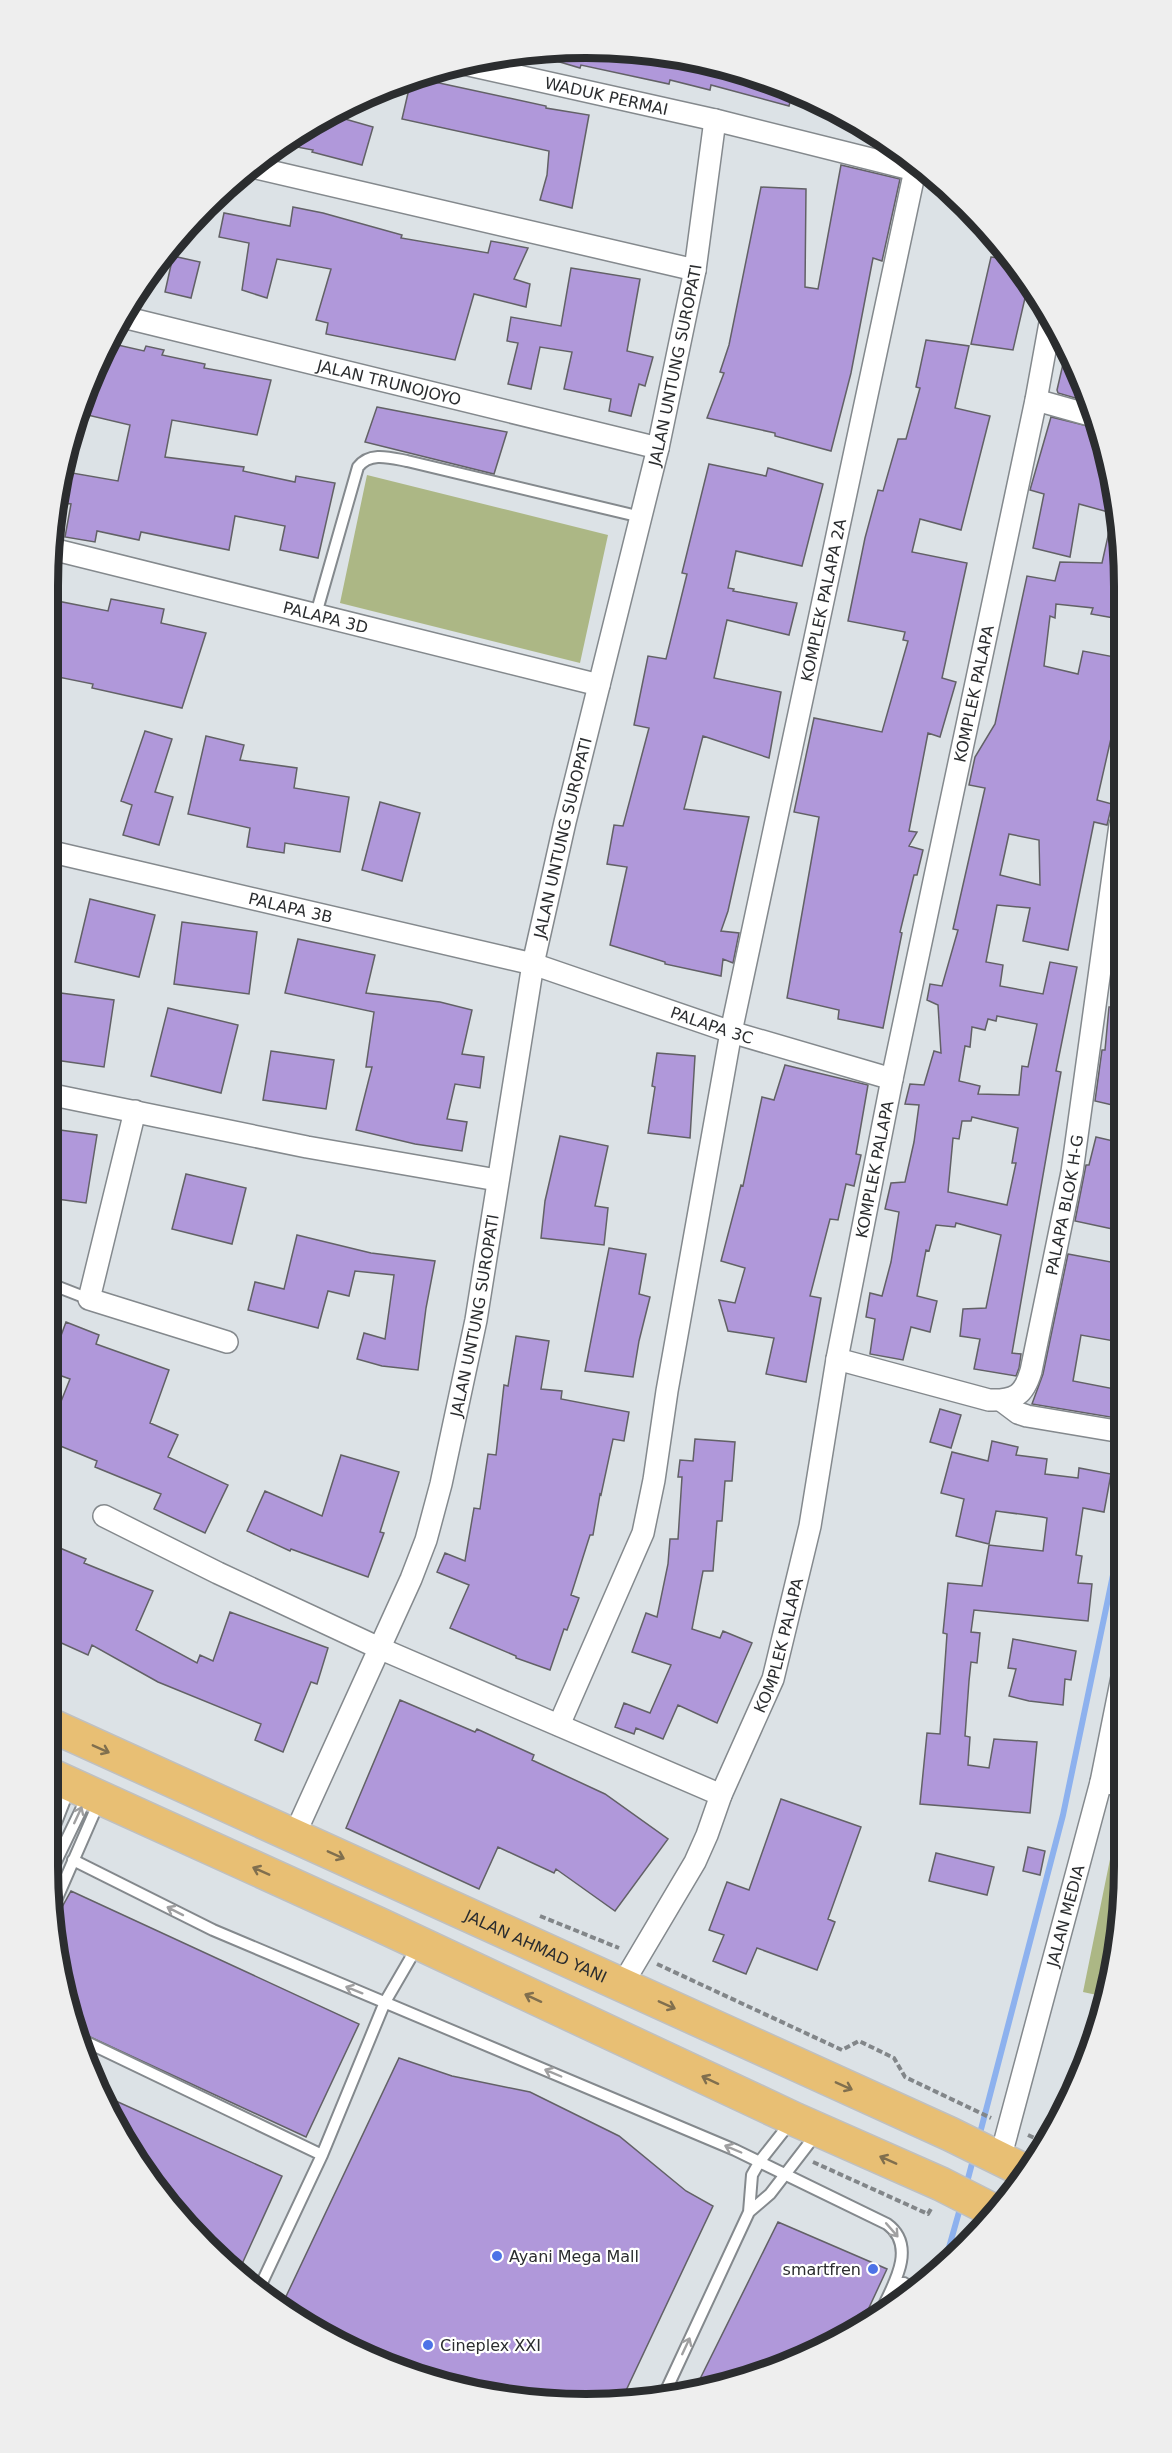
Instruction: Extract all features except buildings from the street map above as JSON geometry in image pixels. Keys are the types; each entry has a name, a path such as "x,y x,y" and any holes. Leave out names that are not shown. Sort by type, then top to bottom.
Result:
{"highway":[{"name":"JALAN AHMAD YANI","path":"58,1729 950,2134 1004,2161"},
{"path":"69,1789 378,1924 806,2125 942,2184 988,2208"}],"street":[{"name":"WADUK PERMAI","path":"485,69 715,120 906,167"},
{"path":"696,270 715,120"},
{"name":"JALAN UNTUNG SUROPATI","path":"263,170 696,270 658,448 533,964 497,1180 489,1248 441,1484 426,1540 411,1579 294,1836"},
{"name":"KOMPLEK PALAPA 2A","path":"559,1725 643,1533 731,1032 920,178"},
{"name":"JALAN TRUNOJOYO","path":"131,319 658,448"},
{"name":"KOMPLEK PALAPA","path":"622,1985 695,1862 721,1795 773,1678 810,1526 837,1359 892,1079 1036,400 1048,332"},
{"path":"1036,400 1085,414"},
{"name":"PALAPA 3D","path":"60,551 599,685"},
{"name":"PALAPA 3B","path":"58,853 533,964"},
{"name":"PALAPA BLOK H-G","path":"1002,1401 1019,1395 1028,1382 1067,1196 1114,867"},
{"name":"PALAPA 3C","path":"533,964 731,1032 892,1079"},
{"path":"58,1096 307,1147 497,1180"},
{"path":"135,1111 89,1299 227,1342"},
{"path":"837,1359 989,1400 1002,1401 1027,1416 1114,1431"},
{"path":"104,1516 379,1648 516,1709 559,1725 721,1795"},
{"name":"JALAN MEDIA","path":"1004,2161 1101,1782 1114,1717"},
{"path":"1101,1782 1114,1784"}],"lane":[{"path":"316,614 358,467 365,459 384,457 408,461 641,517"},
{"path":"58,1287 89,1299"},
{"path":"58,1817 69,1789"},
{"path":"59,1893 74,1860 69,1789"},
{"path":"58,1839 69,1789"},
{"path":"74,1860 213,1930 760,2161 891,2226 902,2246 903,2255 886,2301"},
{"path":"262,2283 322,2155 385,2002 418,1944"},
{"path":"88,2043 322,2155"},
{"path":"667,2388 749,2212 750,2183 760,2161 806,2125"},
{"path":"749,2212 770,2194 785,2175 806,2125"},
{"path":"894,2283 906,2285"}],"path":[{"path":"972,2109 998,2121"},
{"path":"814,2162 928,2214"}],"green space":[{"path":"367,475 608,535 580,663 340,603"},
{"path":"1114,1840 1112,1902 1103,1970 1098,1995 1083,1992"}],"waterway":[{"path":"979,2137 1063,1815 1114,1570"},
{"path":"966,2186 974,2156"},
{"path":"948,2250 961,2205"}],"place":[{"name":"Ayani Mega Mall","path":"497,2256"},
{"name":"smartfren","path":"873,2269"},
{"name":"Cineplex XXI","path":"428,2345"}]}
